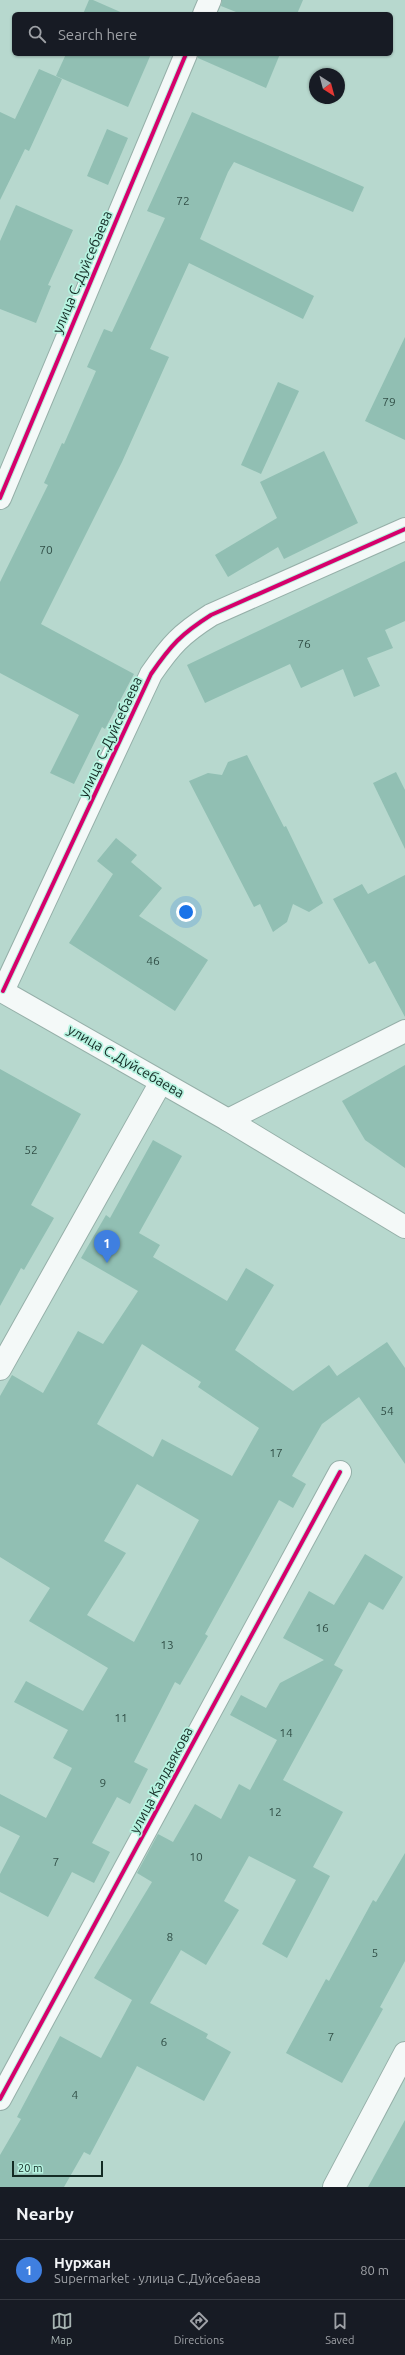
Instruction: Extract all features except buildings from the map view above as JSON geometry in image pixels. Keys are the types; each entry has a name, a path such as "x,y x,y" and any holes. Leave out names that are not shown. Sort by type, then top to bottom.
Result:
{"street":[{"path":"205,12 210,0"},
{"name":"улица С.Дуйсебаева","path":"0,498 185,56"},
{"name":"улица С.Дуйсебаева","path":"405,529 211,615 190,629 169,648 151,674 1,990 228,1120 405,1227"},
{"path":"228,1120 405,1031"},
{"path":"0,1369 161,1082"},
{"name":"улица Калдаякова","path":"0,2099 340,1472"},
{"path":"334,2187 405,2053"}],"cycle path":[{"path":"0,498 185,56"},
{"path":"3,991 151,674 177,641 184,634 211,615 405,529"},
{"path":"0,2099 340,1472"}],"place":[{"name":"Нуржан","path":"107,1263"}]}
